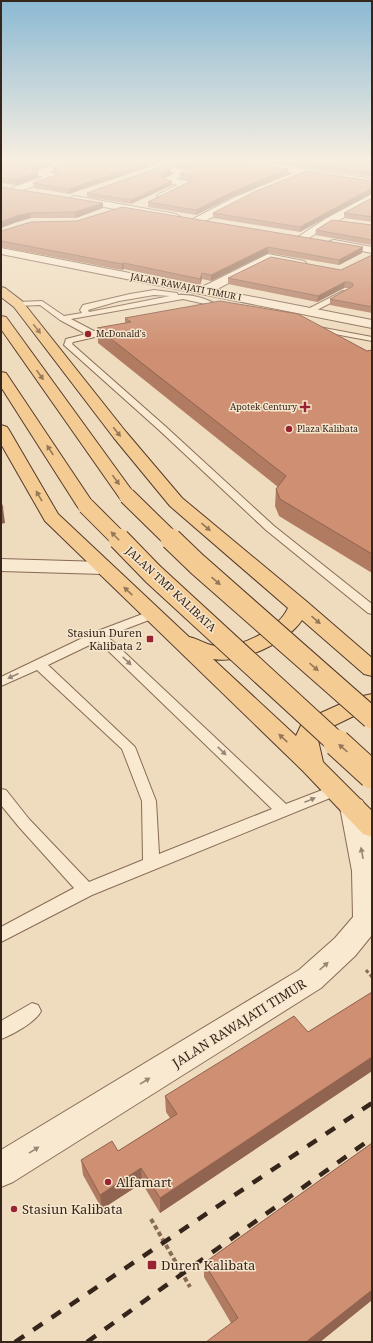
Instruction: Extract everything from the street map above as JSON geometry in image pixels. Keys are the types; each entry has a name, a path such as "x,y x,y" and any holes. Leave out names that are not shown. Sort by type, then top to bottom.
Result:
{"main road":[{"path":"1,291 18,304 120,435 176,502 299,605 372,669"},
{"path":"1,320 127,496 197,564 372,718"},
{"name":"JALAN TMP KALIBATA","path":"1,376 86,506 153,574 372,775"},
{"path":"1,430 51,517 312,765 353,808"},
{"path":"180,641 210,652 225,653 240,650 277,635 288,626 294,618 299,605"},
{"path":"312,765 306,740 310,727 362,703 372,702"}],"street":[{"path":"324,224 299,237 372,250"},
{"name":"JALAN RAWAJATI TIMUR I","path":"1,251 201,295 308,311 372,324"},
{"path":"360,260 372,254"},
{"path":"201,295 268,257 309,265"},
{"path":"1,565 103,568"},
{"name":"JALAN RAWAJATI TIMUR","path":"1,1170 310,979 345,947 367,920 366,871 353,808"}],"lane":[{"path":"87,314 84,310 86,306 154,292 182,297"},
{"path":"308,311 348,292"},
{"path":"63,318 201,295 224,311 205,313"},
{"path":"18,304 42,302 63,318 93,334"},
{"path":"135,306 147,314"},
{"path":"302,325 372,339"},
{"path":"122,328 76,338 69,341 68,345 162,428 270,528 372,610"},
{"path":"1,682 98,635 153,614"},
{"path":"98,635 284,811"},
{"path":"39,664 128,747 149,801 151,863"},
{"path":"1,794 24,823 86,890"},
{"path":"1,935 86,890 284,811 353,808"},
{"path":"1,1031 32,1012"}],"path":[{"path":"151,1219 190,1287"}],"building":[{"path":"25,224 222,224 363,247 339,260 268,247 211,275 202,273 200,279 124,263 122,264 1,241 1,231"},
{"path":"279,224 306,224 300,227"},
{"path":"326,224 372,225 372,240 316,230"},
{"path":"372,255 372,307 330,299 353,286 353,284 349,282 345,282 318,296 228,278 271,257 341,270"},
{"name":"Plaza Kalibata","path":"220,301 298,314 367,351 372,350 372,554 280,499 276,489 286,476 97,328 131,322 125,318"},
{"path":"372,992 372,1057 160,1198 141,1168 100,1195 81,1160 112,1141 118,1151 177,1114 165,1096 294,1016 308,1032"},
{"path":"372,1143 372,1290 306,1342 206,1342 238,1318 204,1263"}],"railway":[{"path":"15,1342 372,1103"},
{"path":"87,1342 372,1138"}],"place":[{"name":"McDonald's","path":"88,334"},
{"name":"Apotek Century","path":"305,407"},
{"name":"Plaza Kalibata","path":"289,429"},
{"name":"Stasiun Duren Kalibata 2","path":"150,639"},
{"name":"Alfamart","path":"108,1182"},
{"name":"Stasiun Kalibata","path":"14,1209"},
{"name":"Duren Kalibata","path":"152,1265"}]}
